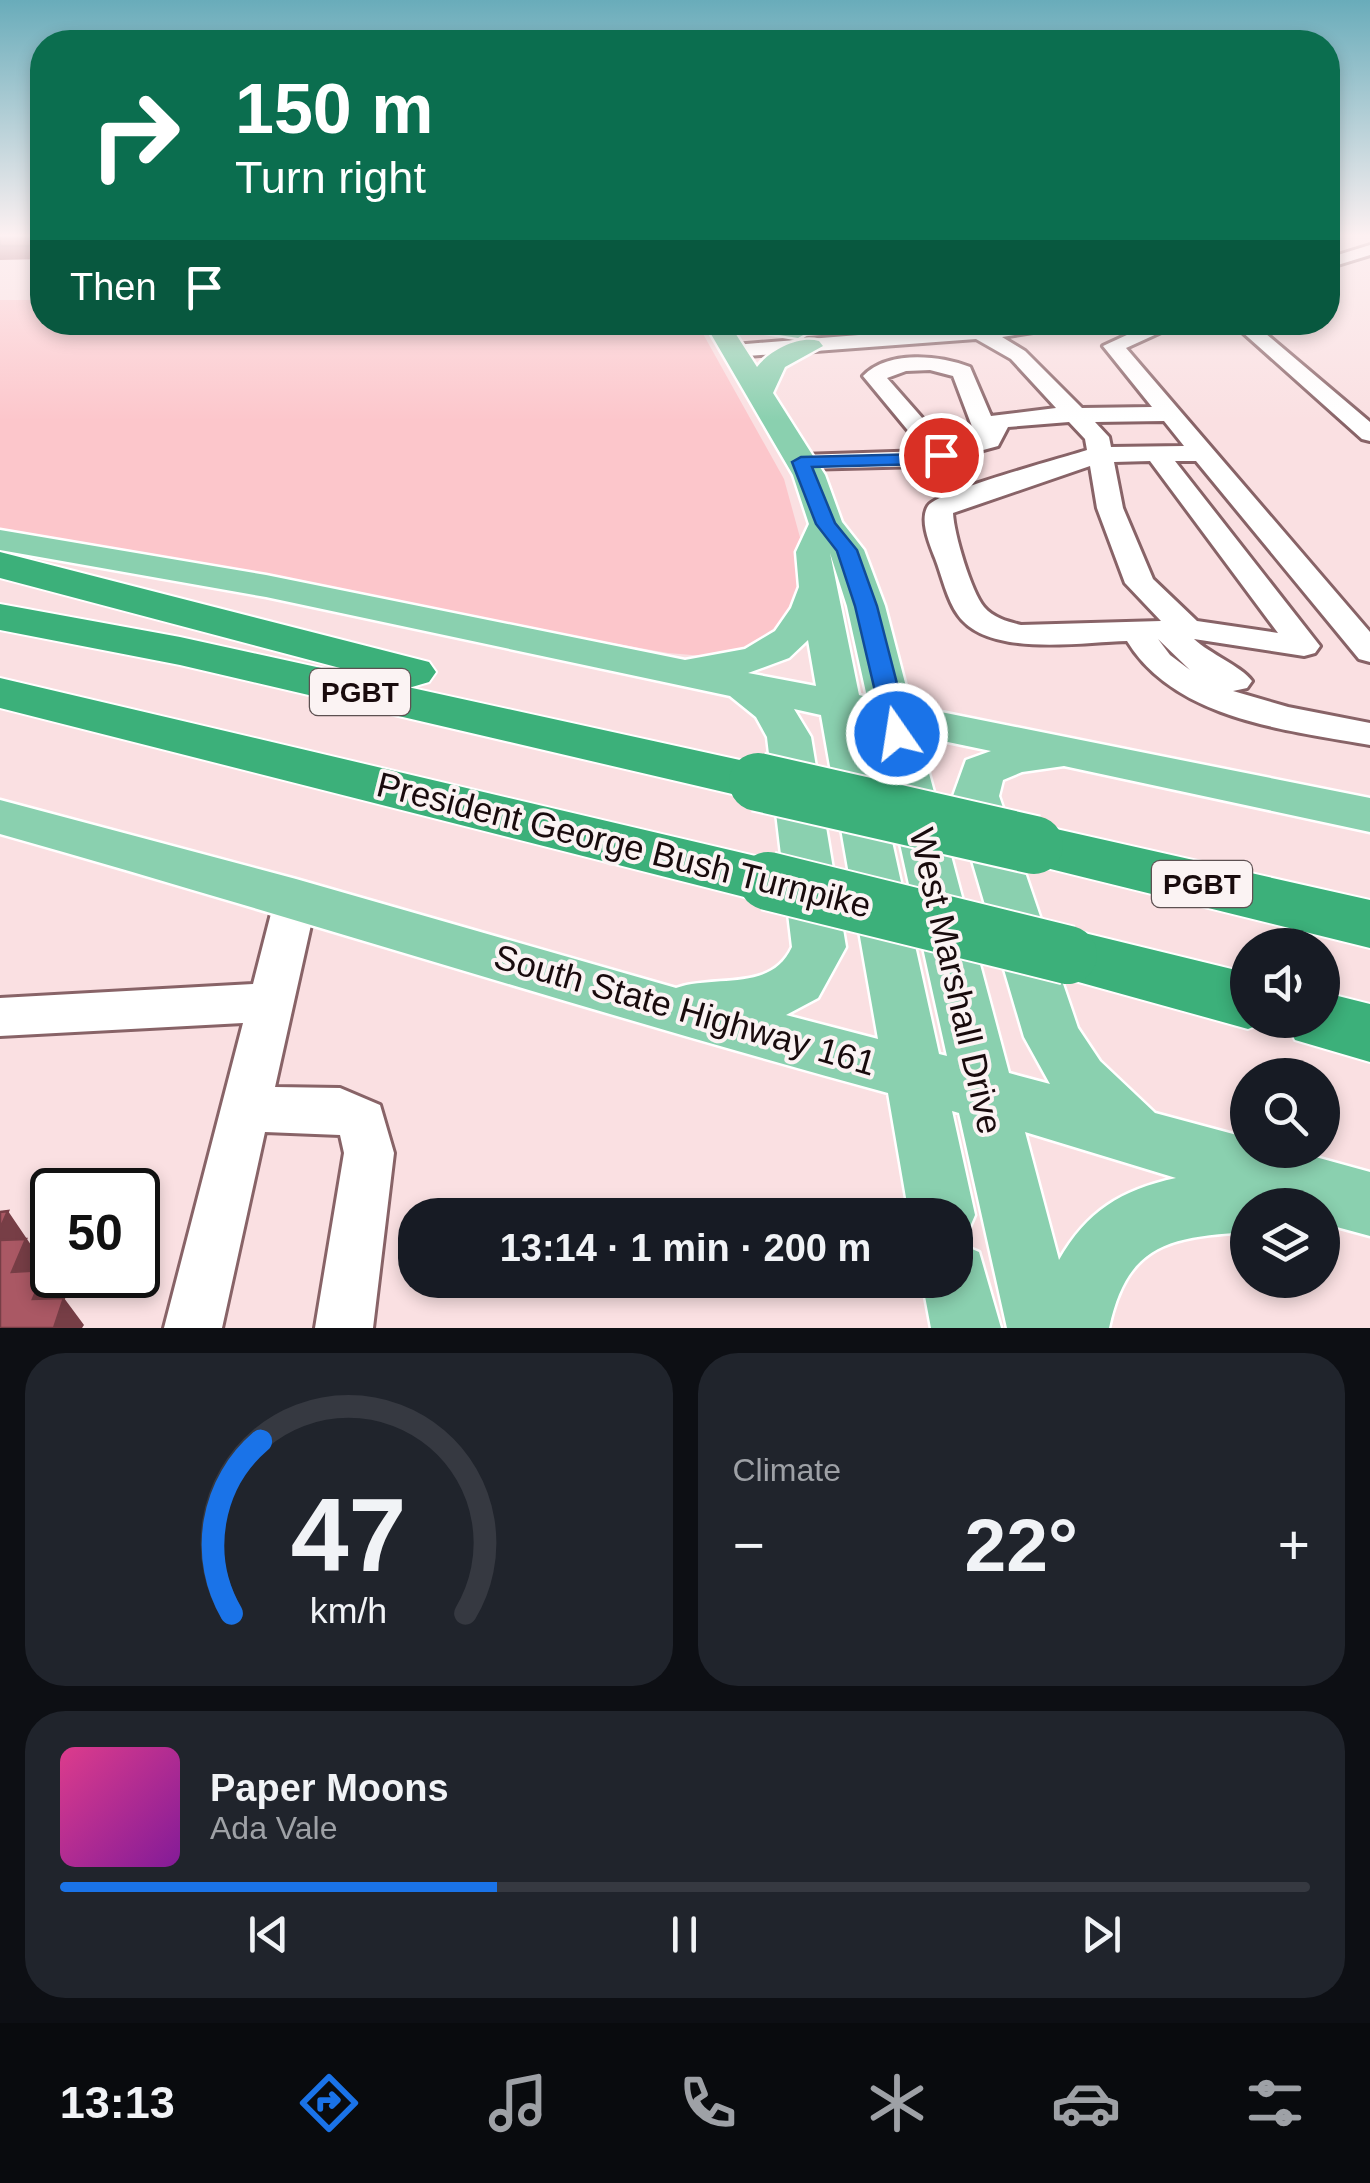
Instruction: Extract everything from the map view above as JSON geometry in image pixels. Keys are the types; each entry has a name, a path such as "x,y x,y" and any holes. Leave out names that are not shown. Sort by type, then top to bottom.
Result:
{"highway":[{"path":"0,565 558,712 738,777"},
{"name":"PGBT","path":"0,617 180,651 1370,924"},
{"name":"President George Bush Turnpike","path":"0,693 1230,997"},
{"path":"0,714 155,730"},
{"path":"1340,1025 1370,1033"}],"main road":[{"name":"West Marshall Drive","path":"730,335 801,462 826,524 847,550 866,606 1042,1328"},
{"path":"754,335 804,339"},
{"path":"759,393 764,370 804,339"},
{"name":"West Marshall Drive","path":"826,524 813,552 817,588 910,1072 938,1198"},
{"path":"0,540 266,586 1370,815"},
{"path":"661,670 748,662 773,652 795,635 809,616 817,588"},
{"path":"667,1009 780,997 812,970 818,946 790,737 773,709 743,685"},
{"path":"1082,755 1017,758 982,771 976,796 1053,1037 1079,1080 1137,1136"},
{"name":"South State Highway 161","path":"0,817 296,898 667,1009 910,1072 1354,1199"},
{"path":"1074,1328 1078,1291 1101,1254 1132,1222 1177,1206 1354,1199"},
{"path":"960,1298 966,1328"}],"lane":[{"path":"804,339 818,335"},
{"path":"980,335 1002,367 1067,434 1098,455"},
{"path":"986,335 1018,356 1097,436 1110,508 1164,630 1215,674 1274,696 1370,714"},
{"path":"1142,335 1114,346 1370,653"},
{"path":"1255,335 1370,434"},
{"path":"941,455 874,376 889,367 946,363 962,372 988,369"},
{"path":"962,372 989,441"},
{"path":"801,462 910,460 941,455 989,441 999,421 1051,414 1170,414"},
{"path":"1156,453 1304,646"},
{"path":"1204,454 1098,455 938,509 940,535 971,612 989,625 1019,634 1164,630 1370,653"},
{"path":"1164,630 1155,659 1176,676 1235,702 1370,734"},
{"path":"193,1328 296,898"},
{"path":"0,1016 271,1002"},
{"path":"246,1109 340,1112 362,1121 369,1153 344,1328"}],"shaded area":[{"path":"0,300 30,300 30,335 704,335 784,479 801,541 804,604 777,638 715,657 668,653 0,534"}],"building":[{"path":"8,1211 0,1229 0,1212"},
{"path":"26,1239 12,1272 30,1271 30,1298 64,1298 54,1328 0,1328 0,1240"}],"route":[{"path":"897,734 866,606 847,550 826,524 801,462 924,459 941,455"}]}
